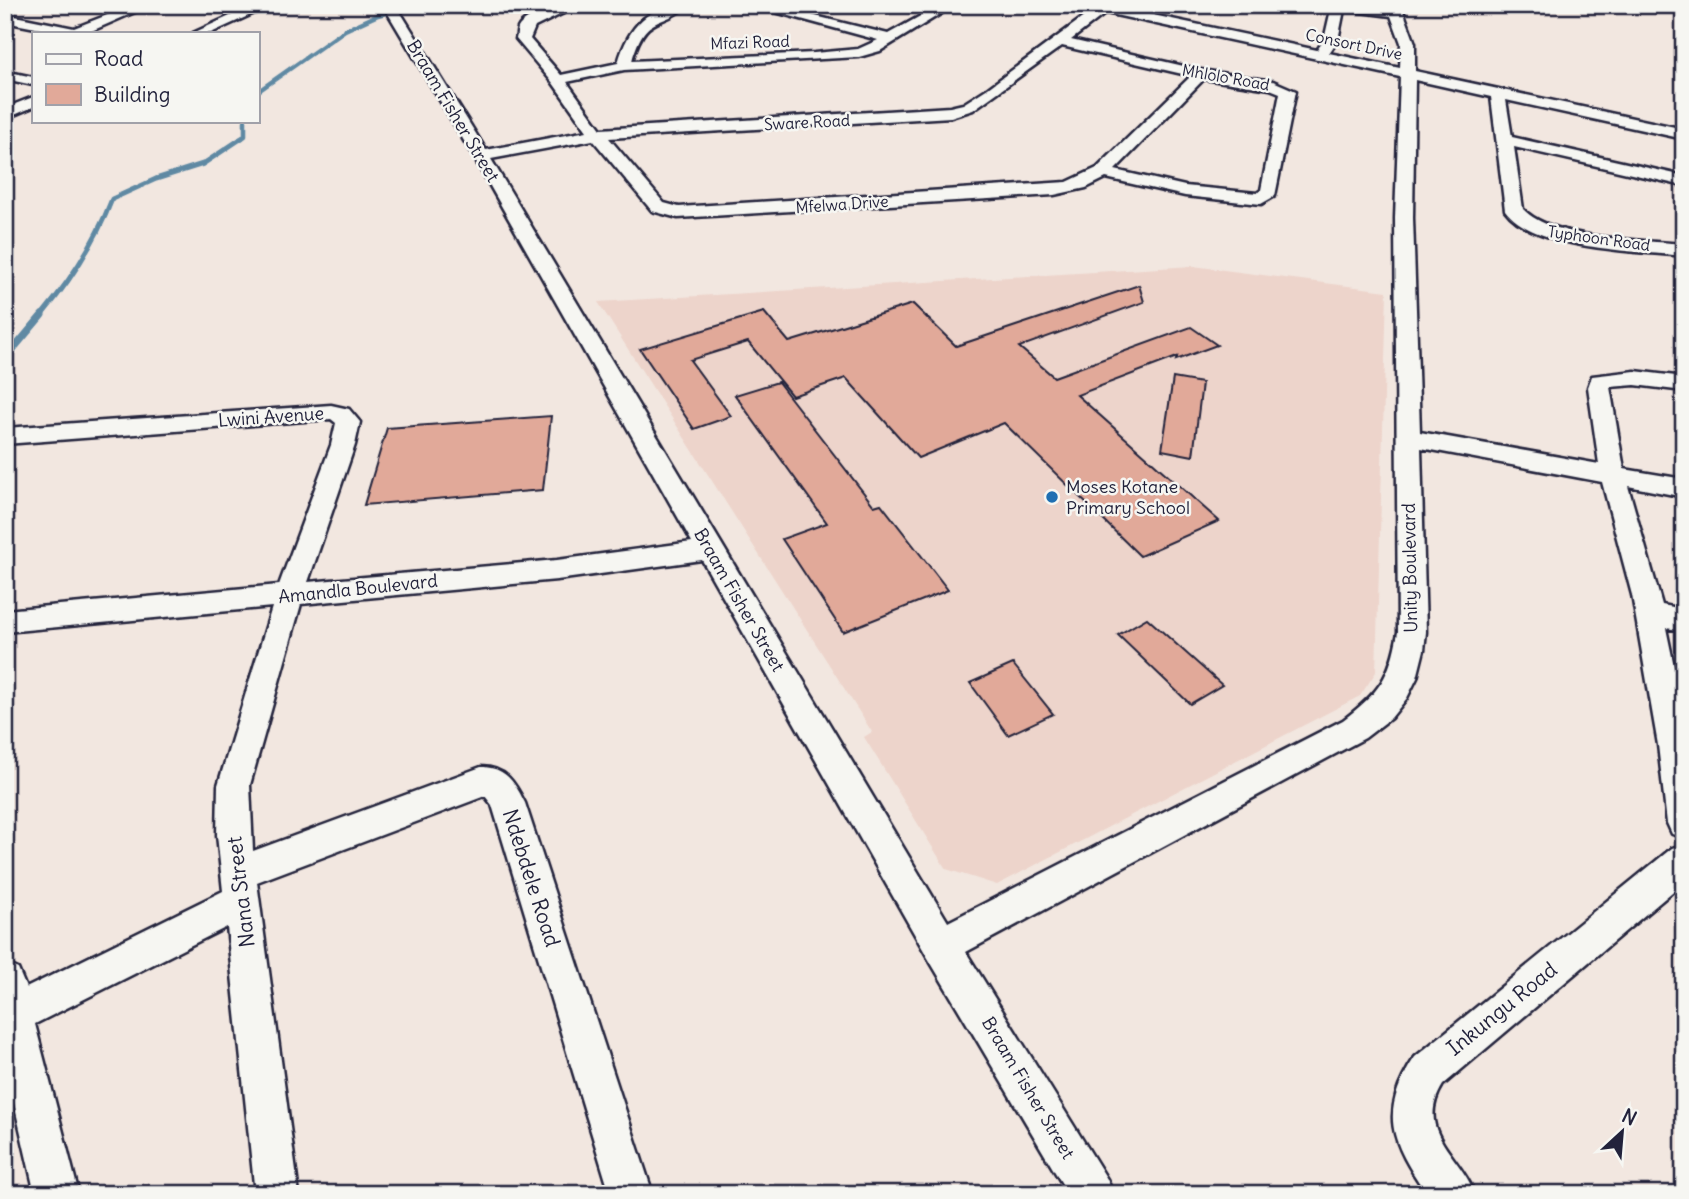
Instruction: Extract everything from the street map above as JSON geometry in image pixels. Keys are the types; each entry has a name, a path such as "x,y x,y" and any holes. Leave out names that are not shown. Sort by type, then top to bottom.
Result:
{"street":[{"path":"80,32 145,5"},
{"path":"202,32 266,5"},
{"name":"Mfelwa Drive","path":"574,5 534,21 525,28 522,35 597,134 658,206 678,213 1054,190 1092,181 1201,74"},
{"path":"624,66 631,39 640,26 682,5"},
{"path":"755,5 890,39"},
{"name":"Mfazi Road","path":"558,80 624,66 842,55 875,48 935,13 911,5"},
{"name":"Consort Drive","path":"1087,5 1684,134"},
{"path":"1321,55 1331,40 1339,5 1396,9"},
{"path":"1664,5 1684,8"},
{"name":"Sware Road","path":"481,156 597,134 951,112 968,107 981,99 1103,9"},
{"name":"Unity Boulevard","path":"941,945 1354,729 1383,709 1399,686 1408,665 1412,632 1404,218 1407,35 1396,9"},
{"name":"Braam Fisher Street","path":"393,11 481,156 941,945 1093,1194"},
{"path":"759,23 782,12"},
{"path":"5,18 73,32"},
{"name":"Mhlolo Road","path":"1059,41 1201,74 1278,86 1288,91 1268,195 1256,200 1221,197 1103,172"},
{"path":"5,75 32,81"},
{"name":"Typhoon Road","path":"1498,94 1514,211 1522,222 1563,235 1684,250"},
{"path":"5,114 32,102"},
{"path":"1503,140 1684,181"},
{"path":"1684,384 1619,377 1600,381 1599,387 1613,476 1649,613 1674,745 1684,823"},
{"name":"Lwini Avenue","path":"5,436 331,412 341,414 348,422 343,445 289,596"},
{"path":"1408,438 1684,488"},
{"name":"Amandla Boulevard","path":"5,621 557,570 710,549"},
{"name":"Nana Street","path":"277,1194 233,814 234,785 289,596"},
{"path":"1649,613 1684,620"},
{"name":"Ndebdele Road","path":"241,886 481,782 488,781 499,787 508,803 632,1194"},
{"name":"Inkungu Road","path":"1454,1194 1428,1156 1416,1130 1411,1108 1418,1087 1429,1071 1684,860"},
{"path":"58,1194 9,999 241,886"}],"shaded area":[{"name":"Moses Kotane Primary School","path":"1193,266 1387,291 1376,672 1360,696 997,885 946,869 864,737 872,732 598,302"}],"building":[{"path":"1139,285 1144,302 1019,347 1054,377 1191,327 1217,345 1176,360 1177,357 1077,395 1219,521 1140,556 1004,423 918,458 846,378 792,396 748,342 690,360 731,416 694,429 640,349 764,312 789,342 913,304 956,346"},
{"path":"1173,378 1202,383 1193,456 1162,450"},
{"path":"778,382 874,506 881,504 948,590 843,632 782,539 827,523 735,395"},
{"path":"551,416 543,490 364,505 387,428"},
{"path":"1147,618 1222,685 1190,704 1118,635"},
{"path":"1013,664 1053,714 1008,735 970,683"}],"waterway":[{"path":"259,91 345,30 378,15 414,5"},
{"path":"240,139 245,136 245,122"},
{"path":"41,316 81,260 112,199 156,179 203,164 242,138"},
{"path":"5,359 42,315"}],"place":[{"name":"Moses Kotane Primary School","path":"1052,497"}]}
